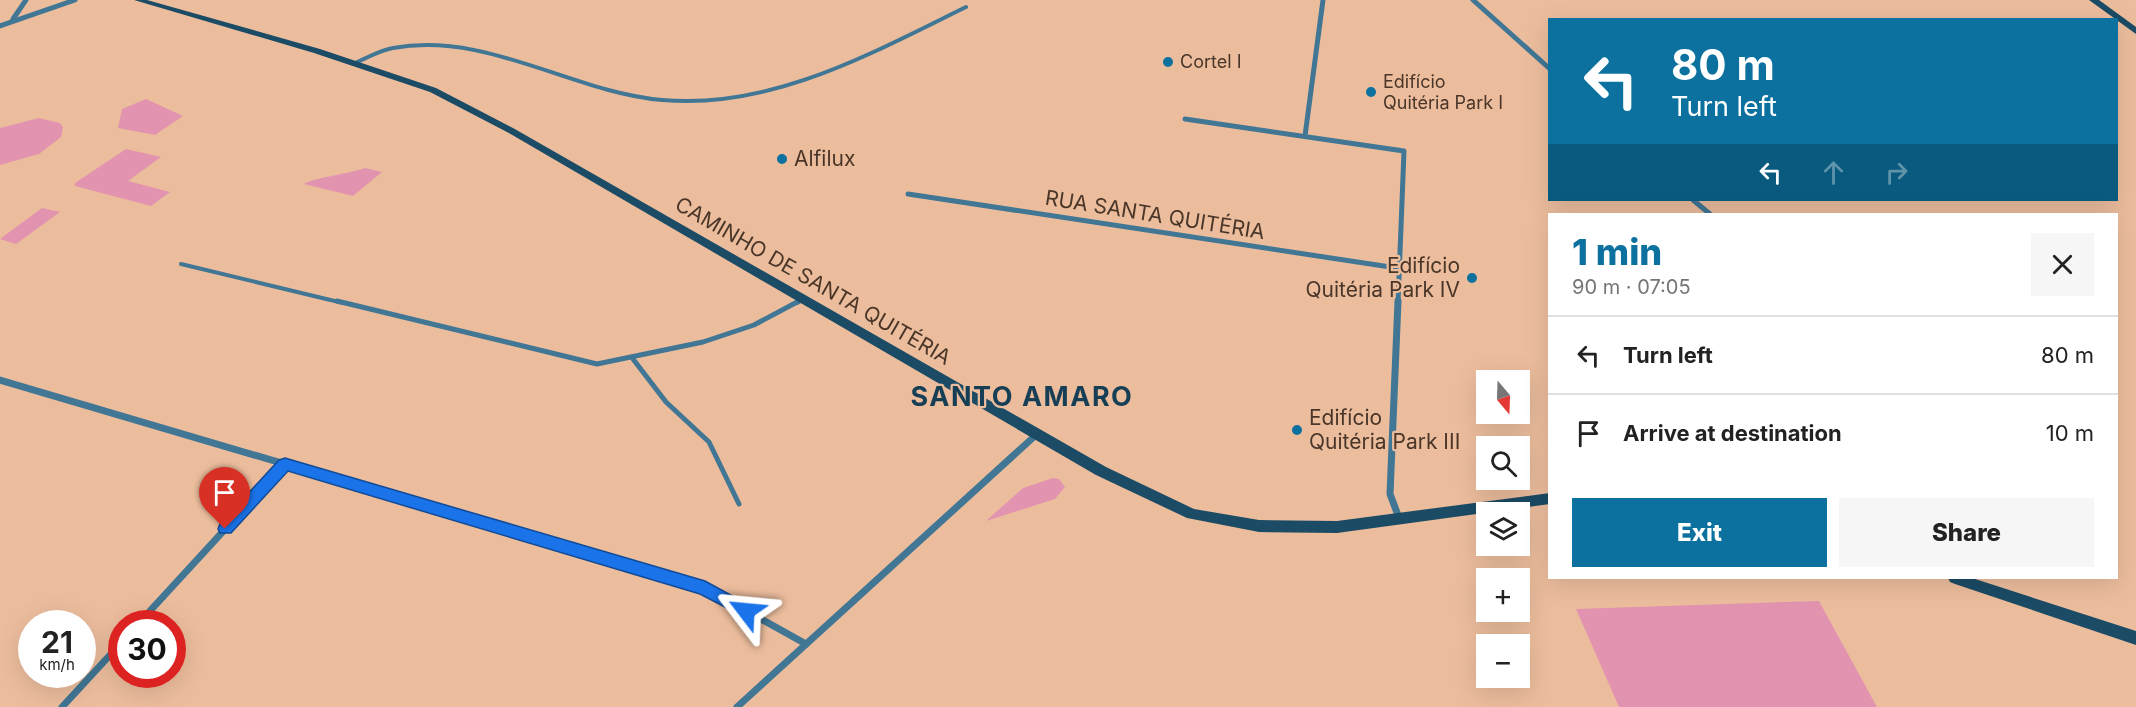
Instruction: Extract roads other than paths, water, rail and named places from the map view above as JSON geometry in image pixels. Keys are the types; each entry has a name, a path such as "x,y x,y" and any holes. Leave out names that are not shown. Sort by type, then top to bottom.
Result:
{"street":[{"path":"12,20 26,0"},
{"path":"0,26 75,0"},
{"name":"CAMINHO DE SANTA QUITÉRIA","path":"138,0 355,63 434,90 510,130 1101,471 1192,514 1259,526 1337,527 1548,498"},
{"path":"1305,136 1323,0"},
{"path":"1473,0 1548,67"},
{"path":"2093,0 2136,31"},
{"path":"1185,119 1404,151 1390,494 1400,519"},
{"name":"RUA SANTA QUITÉRIA","path":"908,194 1398,268"},
{"path":"1695,201 1709,213"},
{"path":"0,380 705,588 806,644"},
{"path":"737,707 1037,434"},
{"path":"151,610 285,464"},
{"path":"1964,579 2136,638"},
{"path":"62,707 108,657"}],"lane":[{"path":"355,63 392,49 434,46 517,60 614,93 664,100 707,100 766,91 799,81 865,55 966,7"},
{"path":"181,264 597,364 658,356 743,332 802,300"},
{"path":"633,359 666,402 709,442 739,504"}],"place":[{"name":"Cortel I","path":"1168,62"},
{"name":"Edifício Quitéria Park I","path":"1371,92"},
{"name":"Alfilux","path":"782,159"},
{"name":"Edifício Quitéria Park IV","path":"1472,278"},
{"name":"Edifício Quitéria Park III","path":"1297,430"}],"district":[{"name":"SANTO AMARO","path":"1022,397"}]}
